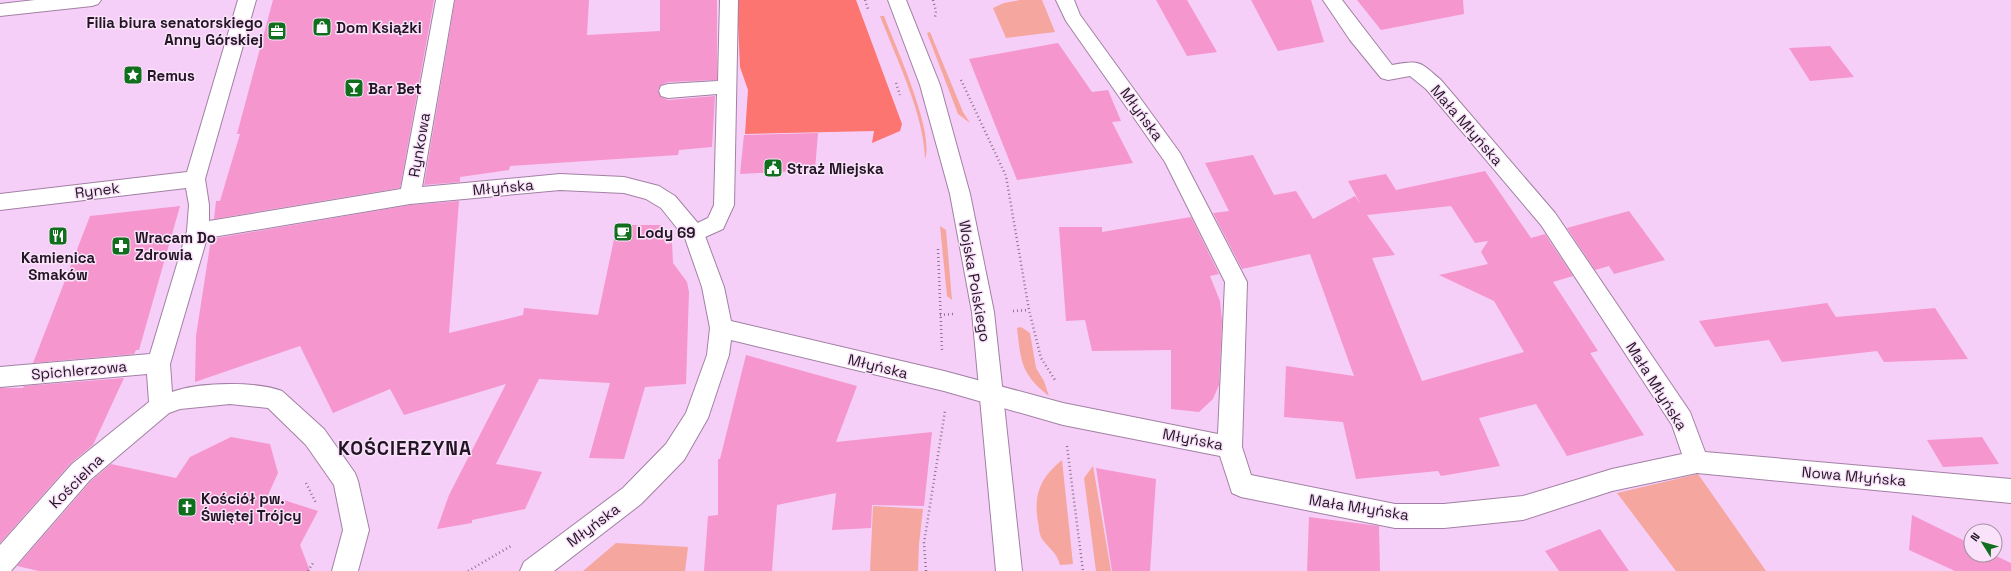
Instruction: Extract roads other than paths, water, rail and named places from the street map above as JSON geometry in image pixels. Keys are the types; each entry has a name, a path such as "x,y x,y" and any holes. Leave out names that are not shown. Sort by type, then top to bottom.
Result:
{"street":[{"path":"0,10 92,0"},
{"path":"161,406 158,364 198,231 199,205 195,179 247,0"},
{"name":"Rynkowa","path":"410,196 445,0"},
{"name":"Wojska Polskiego","path":"897,0 930,85 960,194 983,312 1009,571"},
{"name":"Młyńska","path":"721,328 992,394 1063,414 1230,447 1236,282 1173,158 1072,17 1065,0"},
{"name":"Mała Młyńska","path":"1230,447 1242,485 1395,516 1444,516 1523,508 1612,480 1697,462 1682,420 1548,219 1433,84 1414,68 1388,73 1332,0"},
{"name":"Rynek","path":"0,202 195,179"},
{"name":"Młyńska","path":"198,231 410,196 560,182 624,185 652,192 668,202 694,234 713,287 721,328 718,355 709,383 696,418 675,452 632,496 533,571"},
{"name":"Spichlerzowa","path":"0,377 141,364 158,364"},
{"name":"Kościelna","path":"0,564 81,472 161,406 180,399 230,394 274,398 315,437 346,480 356,530 345,571"},
{"name":"Nowa Młyńska","path":"1697,462 2011,491"}],"lane":[{"path":"694,234 716,223 724,205 724,136 728,87 729,0"},
{"path":"668,91 728,87"}],"place":[{"name":"Dom Książki","path":"322,27"},
{"name":"Filia biura senatorskiego Anny Górskiej","path":"277,31"},
{"name":"Remus","path":"133,75"},
{"name":"Bar Bet","path":"354,88"},
{"name":"Straż Miejska","path":"773,168"},
{"name":"Lody 69","path":"623,232"},
{"name":"Kamienica Smaków","path":"58,236"},
{"name":"Wracam Do Zdrowia","path":"121,246"},
{"name":"Kościół pw. Świętej Trójcy","path":"187,507"}],"district":[{"name":"KOŚCIERZYNA","path":"405,448"}]}
